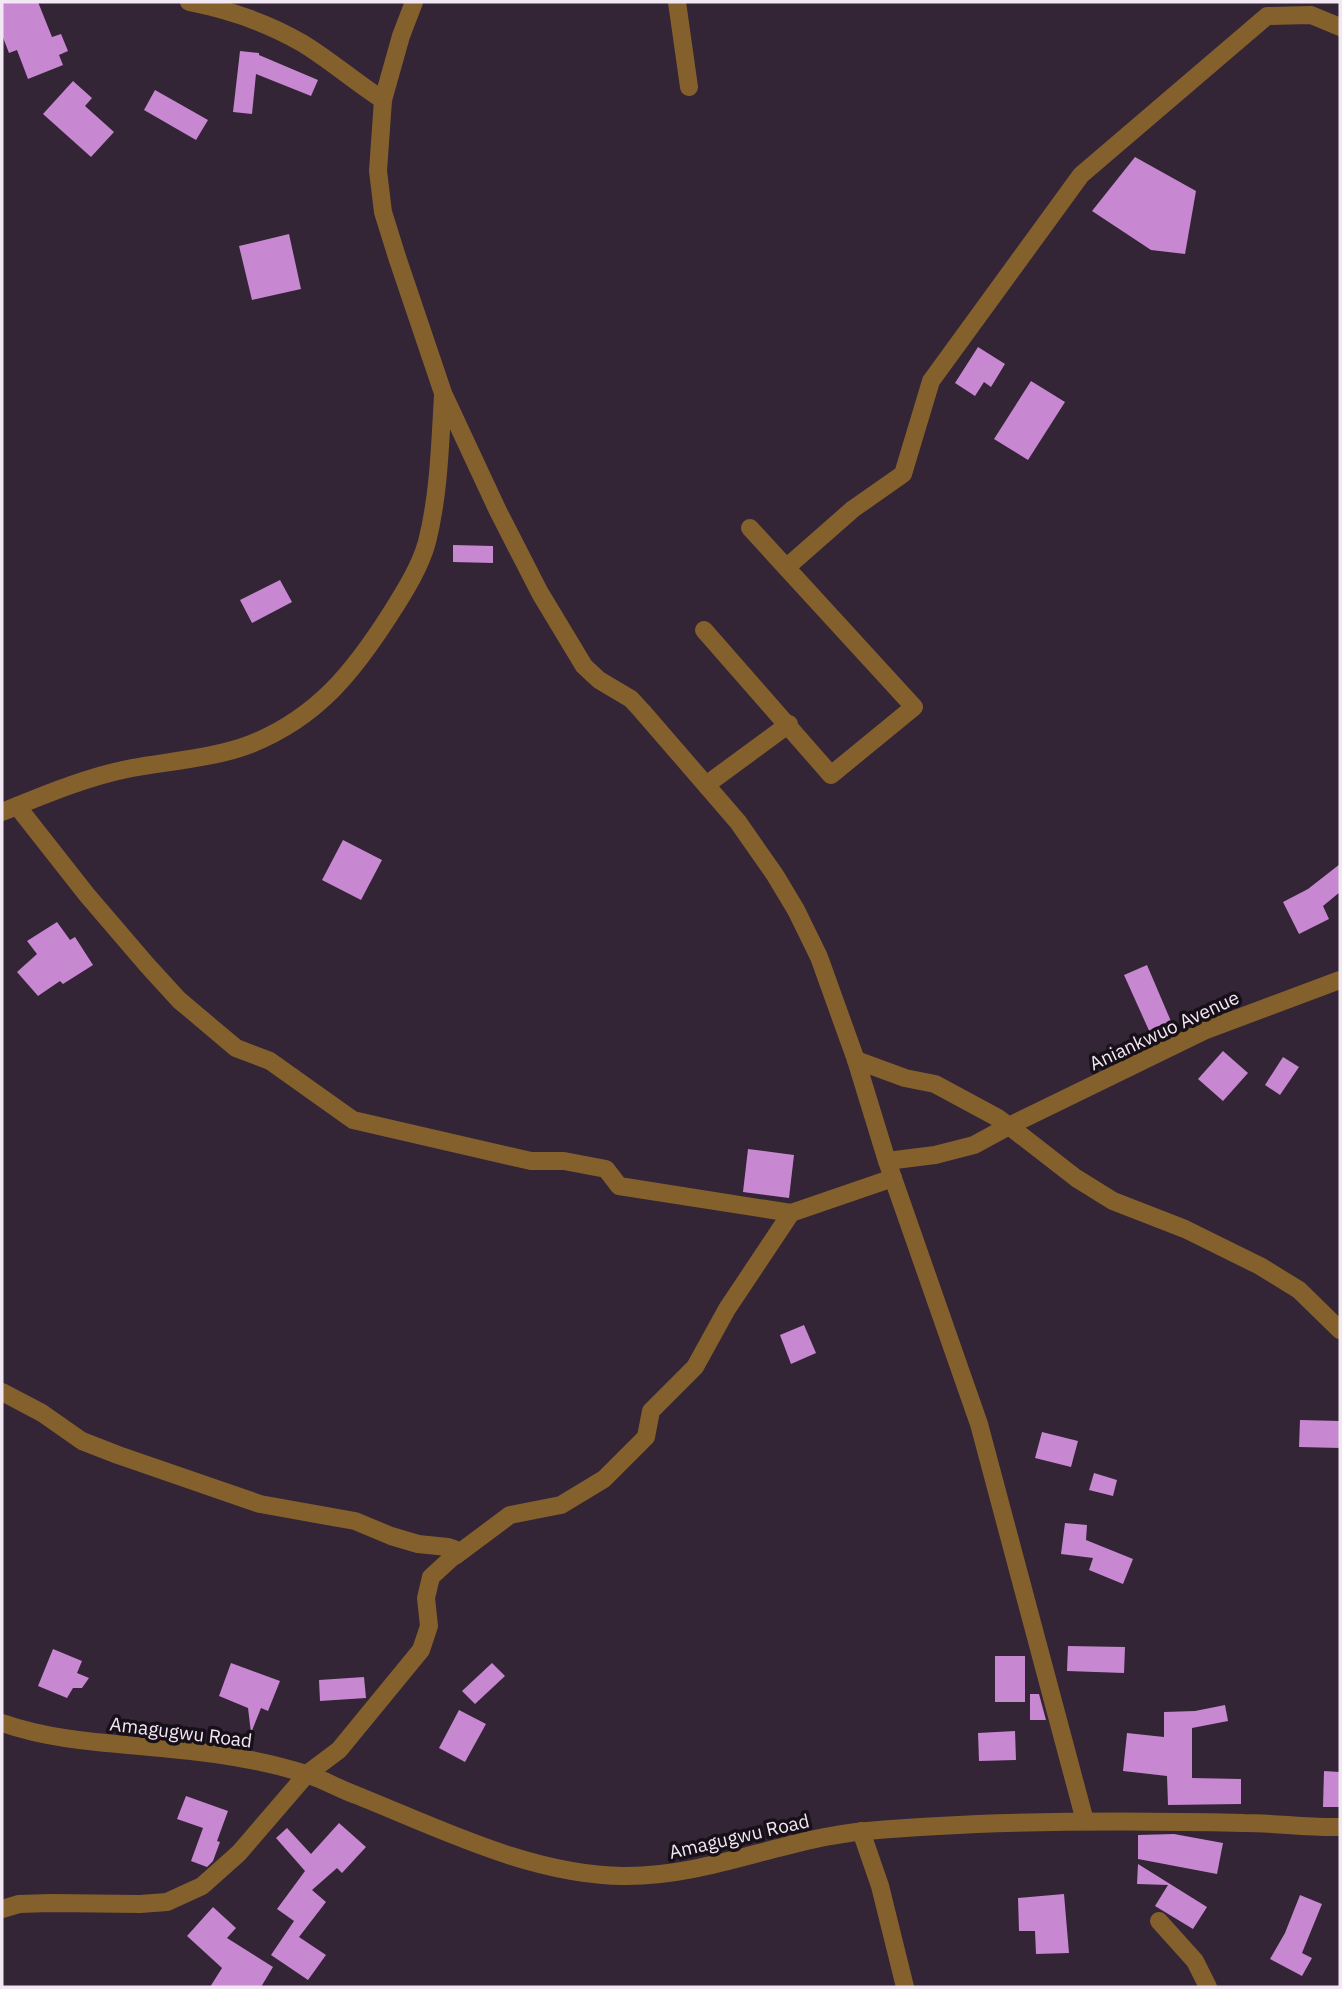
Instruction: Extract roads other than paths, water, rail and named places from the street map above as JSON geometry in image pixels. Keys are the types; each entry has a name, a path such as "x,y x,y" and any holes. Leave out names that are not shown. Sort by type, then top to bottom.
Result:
{"street":[{"path":"189,2 221,8 251,18 302,44 383,100"},
{"path":"414,2 401,36 383,100 378,171 383,212 443,393 540,593 584,666 599,680 631,699 738,822 796,910 819,957 979,1424 1085,1821"},
{"path":"677,2 689,87"},
{"path":"787,567 853,509 903,474 931,381 1081,175 1267,16 1311,15 1340,27"},
{"path":"2,1909 51,1903 167,1902 202,1886 239,1853 307,1774 339,1750 421,1650 429,1626 426,1598 431,1577 510,1515 561,1505 604,1479 646,1437 651,1411 695,1367 727,1309 791,1213 619,1186 606,1169 564,1161 531,1161 353,1121 270,1060 236,1048 179,1000 9,809 76,782 250,744 289,724 328,695 363,655 407,587 426,546 436,501 443,393"},
{"path":"704,630 831,775 914,707 750,528"},
{"path":"706,785 789,724"},
{"name":"Aniankwuo Avenue","path":"791,1213 890,1169 974,1145 1206,1030 1340,980"},
{"path":"856,1060 905,1078 935,1084 998,1118 1076,1178 1113,1201 1159,1218 1260,1266 1299,1290 1340,1330"},
{"path":"2,1392 42,1413 82,1441 118,1455 260,1504 331,1515 418,1544 448,1547 454,1549 455,1556"},
{"name":"Amagugwu Road","path":"2,1723 62,1738 243,1759 307,1774 526,1860 578,1872 623,1876 691,1871 783,1847 861,1831 1085,1821 1340,1827"},
{"path":"861,1831 880,1886 905,1987"},
{"path":"1159,1921 1195,1961 1208,1987"}]}
